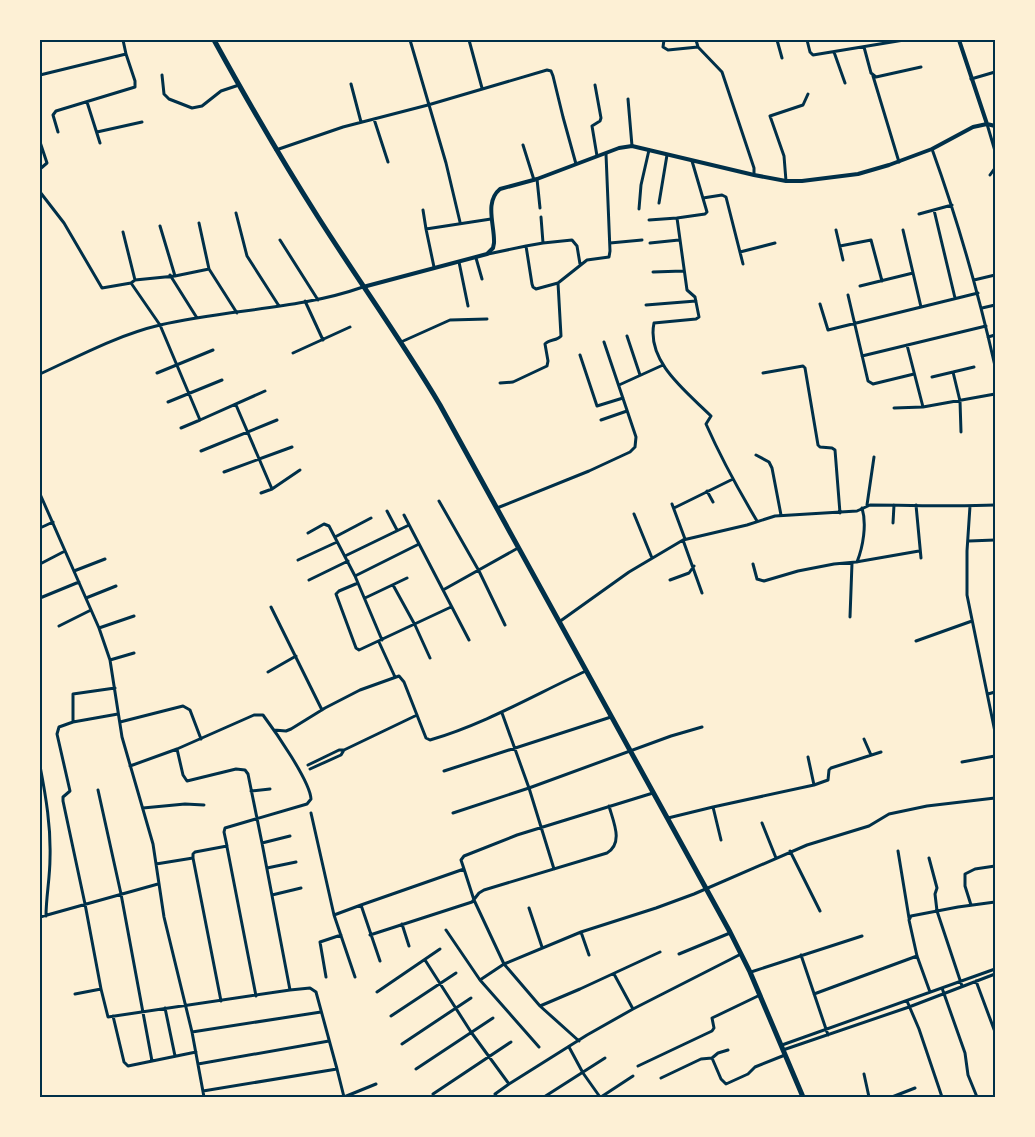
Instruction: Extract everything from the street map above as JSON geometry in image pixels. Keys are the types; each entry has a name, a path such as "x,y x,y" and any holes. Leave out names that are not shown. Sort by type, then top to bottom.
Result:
{"highway":[{"path":"214,40 276,150 440,405 730,932 750,972 803,1097"}],"street":[{"path":"58,132 53,115 54,112 135,87 123,40"},
{"path":"410,40 446,163 460,222"},
{"path":"469,40 482,88"},
{"path":"664,40 663,47 665,49 698,46"},
{"path":"696,40 698,46 722,72 754,168 754,175"},
{"path":"777,40 782,58"},
{"path":"807,40 812,55 904,40"},
{"path":"959,40 995,151"},
{"path":"864,47 899,162"},
{"path":"834,52 845,83"},
{"path":"40,75 126,54"},
{"path":"873,76 880,78 920,67"},
{"path":"276,150 343,126 547,70 551,71 554,76 576,164"},
{"path":"971,79 995,72"},
{"path":"162,75 164,94 192,108 202,106 221,92 239,85"},
{"path":"351,84 361,122"},
{"path":"595,86 601,118 600,121 592,126 597,157"},
{"path":"786,181 784,156 770,116 803,105 808,94"},
{"path":"628,99 632,146"},
{"path":"87,102 100,143"},
{"path":"374,119 388,162"},
{"path":"97,132 142,122"},
{"path":"487,254 493,248 494,243 492,204 496,192 619,148 632,146 786,181 858,174 899,162 932,149 973,127 987,124 995,126"},
{"path":"40,142 47,163 40,169"},
{"path":"523,145 535,179 540,208"},
{"path":"932,149 952,205 978,293 995,366"},
{"path":"639,209 649,150"},
{"path":"526,246 533,287 545,287 558,283 587,260 609,258 606,154"},
{"path":"659,203 667,155"},
{"path":"648,220 706,214 707,210 692,161"},
{"path":"990,175 995,168"},
{"path":"40,192 69,230 100,286 104,288 209,269"},
{"path":"703,198 722,195 726,198 743,264"},
{"path":"919,214 952,205"},
{"path":"423,210 434,267"},
{"path":"934,210 955,298"},
{"path":"236,213 247,256 279,306"},
{"path":"541,217 543,243"},
{"path":"677,218 687,290 695,297 699,315 698,318 654,323 653,335 656,349 663,365 711,416 706,424 733,479 757,521"},
{"path":"426,229 460,222 492,219"},
{"path":"199,223 209,269 237,313"},
{"path":"160,226 175,276"},
{"path":"836,230 843,260"},
{"path":"903,230 921,306"},
{"path":"123,232 133,282 160,325 200,420"},
{"path":"280,240 318,300"},
{"path":"40,374 124,335 160,325 318,300 434,267 526,246 569,240 574,242 580,264"},
{"path":"610,243 642,240"},
{"path":"650,243 679,240"},
{"path":"840,246 871,240 882,281"},
{"path":"740,252 775,243"},
{"path":"476,258 482,280"},
{"path":"460,262 468,306"},
{"path":"654,272 683,270"},
{"path":"860,286 914,273"},
{"path":"170,275 197,318"},
{"path":"974,280 995,275"},
{"path":"500,383 513,382 547,366 545,344 547,341 561,336 558,283"},
{"path":"820,304 827,330 978,293"},
{"path":"848,295 868,381 871,384 914,374"},
{"path":"646,305 696,301"},
{"path":"305,302 323,340"},
{"path":"982,308 995,305"},
{"path":"400,342 450,320 486,319"},
{"path":"862,356 986,326"},
{"path":"292,353 350,327"},
{"path":"988,337 995,335"},
{"path":"627,336 640,375"},
{"path":"496,508 589,471 630,452 635,447 636,441 627,410 604,342"},
{"path":"907,345 923,407"},
{"path":"157,373 213,350"},
{"path":"580,355 597,406 623,398"},
{"path":"619,384 663,365"},
{"path":"763,373 802,366 806,368 818,446 835,450 840,513"},
{"path":"932,377 974,367"},
{"path":"952,372 960,401 961,432"},
{"path":"168,402 222,380"},
{"path":"181,428 265,391"},
{"path":"894,408 923,407 995,394"},
{"path":"236,404 246,432 272,489"},
{"path":"600,420 627,410"},
{"path":"200,451 277,420"},
{"path":"224,472 292,447"},
{"path":"756,455 769,462 772,468 781,515"},
{"path":"867,505 874,457"},
{"path":"261,493 272,489 300,470"},
{"path":"674,508 733,479"},
{"path":"707,491 713,502"},
{"path":"40,494 99,628 110,660 118,714 156,864 164,917 192,1032 204,1097"},
{"path":"439,501 505,625"},
{"path":"672,504 702,593"},
{"path":"559,622 628,572 684,540 781,515 840,513 857,511 867,505 995,505"},
{"path":"893,523 894,505"},
{"path":"916,505 921,558"},
{"path":"970,506 966,595 994,715 995,732"},
{"path":"850,618 854,563 863,537 864,519 862,508"},
{"path":"387,511 397,530"},
{"path":"404,514 469,640"},
{"path":"634,514 652,558"},
{"path":"335,537 371,518"},
{"path":"40,528 53,522"},
{"path":"308,533 326,524 329,526 365,598 395,677"},
{"path":"345,556 409,525"},
{"path":"969,541 995,540"},
{"path":"298,560 337,542"},
{"path":"355,576 419,544"},
{"path":"443,590 518,548"},
{"path":"40,564 65,551"},
{"path":"753,564 757,579 764,581 798,571 834,564 854,563 920,551"},
{"path":"74,571 105,559"},
{"path":"309,580 348,561"},
{"path":"670,580 689,573 694,566"},
{"path":"365,598 407,578"},
{"path":"40,598 78,582"},
{"path":"358,583 337,592 337,596 357,649 360,650 451,607"},
{"path":"394,585 430,658"},
{"path":"86,598 116,586"},
{"path":"272,608 322,710"},
{"path":"58,626 91,610"},
{"path":"99,628 134,616"},
{"path":"916,642 972,621"},
{"path":"110,660 134,653"},
{"path":"268,672 296,656"},
{"path":"275,730 286,731 360,690 395,677 402,678 426,738 430,740 502,713 586,671"},
{"path":"73,722 73,694 115,688"},
{"path":"988,694 995,692"},
{"path":"120,722 183,706 190,710 201,739"},
{"path":"502,713 529,788 554,869"},
{"path":"118,714 73,722 59,727 57,734 70,791 63,797 63,801 106,1015 108,1017 310,988 314,990 321,1012 344,1097 376,1084"},
{"path":"130,766 177,749 258,714 263,715 275,730 305,782 311,799 307,804 225,828 224,832 256,996"},
{"path":"309,767 340,750 344,750 417,715"},
{"path":"444,771 611,717"},
{"path":"453,813 702,727"},
{"path":"864,739 871,755"},
{"path":"177,749 183,775 187,781 242,769 248,774 290,990"},
{"path":"667,819 713,807 814,786 828,780 831,768 881,752"},
{"path":"962,762 995,756"},
{"path":"808,757 814,786"},
{"path":"40,766 48,809 50,837 50,858 43,917 158,884"},
{"path":"251,791 270,789"},
{"path":"98,790 121,894 152,1061"},
{"path":"579,1041 540,1006 504,964 474,900 461,860 464,856 541,827 653,793"},
{"path":"480,980 504,964 581,932 656,908 790,852 869,826 889,814 927,806 995,798"},
{"path":"143,808 185,804 204,805"},
{"path":"370,935 474,900 484,890 607,853 615,846 617,836 609,806"},
{"path":"713,807 721,840"},
{"path":"311,813 334,914 355,977"},
{"path":"762,823 776,858"},
{"path":"262,843 290,836"},
{"path":"221,1001 193,854 227,846"},
{"path":"898,851 917,956 930,992"},
{"path":"790,852 820,911"},
{"path":"156,864 193,858"},
{"path":"929,858 937,888 935,894 937,911 962,986"},
{"path":"267,868 296,862"},
{"path":"971,905 965,886 965,874 975,869 995,866"},
{"path":"334,914 464,869"},
{"path":"272,895 301,888"},
{"path":"909,919 913,914 995,902"},
{"path":"361,905 380,961"},
{"path":"529,908 542,948"},
{"path":"402,924 409,946"},
{"path":"446,930 480,980 539,1047"},
{"path":"581,932 589,955"},
{"path":"679,954 730,932"},
{"path":"326,977 320,942 341,935"},
{"path":"750,972 862,936"},
{"path":"378,992 440,948"},
{"path":"540,1006 660,952"},
{"path":"490,1097 496,1096 509,1084 633,1009 741,954"},
{"path":"801,955 828,1035"},
{"path":"814,994 917,956"},
{"path":"425,960 471,1032 509,1084"},
{"path":"712,1058 724,1083 728,1084 748,1074 755,1067 783,1050 827,1029 995,969"},
{"path":"391,1016 456,973"},
{"path":"614,974 633,1009"},
{"path":"783,1050 909,1007 995,974"},
{"path":"974,976 995,1032"},
{"path":"942,988 965,1053 968,1075 977,1097"},
{"path":"75,994 100,989"},
{"path":"638,1066 710,1032 714,1028 712,1018 760,995"},
{"path":"402,1044 471,998"},
{"path":"907,1001 919,1028 942,1097"},
{"path":"165,1008 175,1056"},
{"path":"192,1032 321,1012"},
{"path":"113,1016 126,1064 132,1066 196,1052"},
{"path":"416,1069 493,1018"},
{"path":"198,1064 329,1041"},
{"path":"433,1094 511,1042"},
{"path":"569,1047 583,1073 600,1097 633,1076"},
{"path":"660,1078 702,1058 712,1058 718,1053 728,1050"},
{"path":"544,1097 605,1058"},
{"path":"203,1091 336,1069"},
{"path":"864,1074 869,1097"},
{"path":"892,1097 915,1088"}]}
